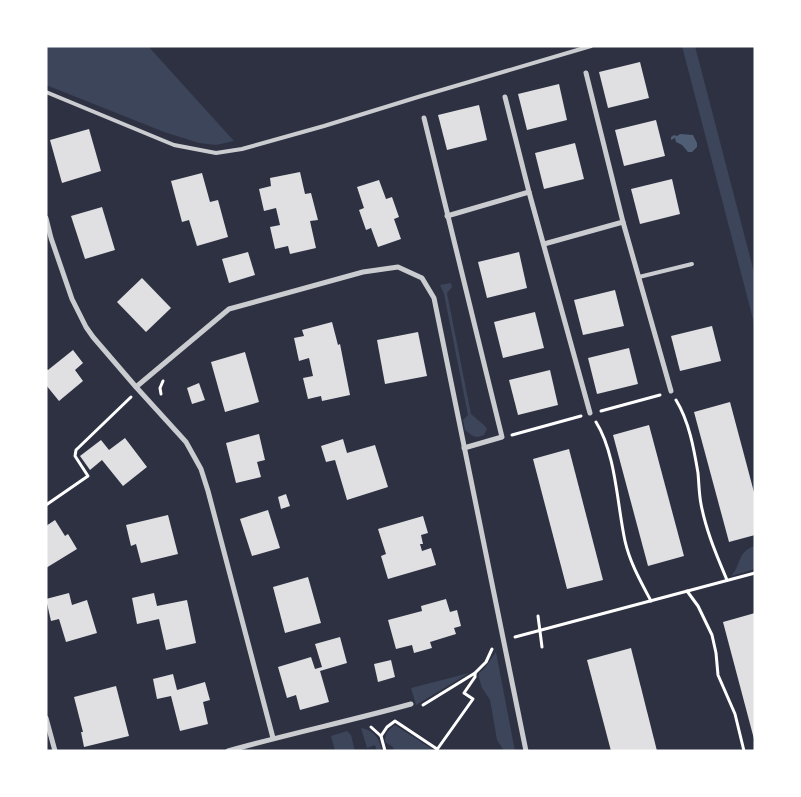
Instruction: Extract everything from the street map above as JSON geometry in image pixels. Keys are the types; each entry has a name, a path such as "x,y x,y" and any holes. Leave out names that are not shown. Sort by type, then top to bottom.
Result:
{"street":[{"path":"586,73 623,222 671,392"},
{"path":"504,97 590,413"},
{"path":"424,118 502,437 464,448"},
{"path":"447,216 529,192"},
{"path":"46,218 72,298 92,337 186,442 201,469 273,738"},
{"path":"544,244 623,222"},
{"path":"136,387 229,309 363,272 398,267 422,278 434,298 526,751"},
{"path":"228,751 411,704"},
{"path":"46,718 55,751"}],"lane":[{"path":"46,92 174,145 216,153 242,150 592,46"},
{"path":"639,277 692,264"}],"path":[{"path":"161,396 160,388 164,376"},
{"path":"671,392 682,410 695,457 701,504 711,541 727,580"},
{"path":"46,505 88,476 75,456 76,450 132,397"},
{"path":"590,413 602,432 611,464 626,544 636,573 651,601"},
{"path":"411,704 414,711 475,673 486,662 492,652 492,643 755,573"},
{"path":"687,591 698,606 712,636 718,675 734,714 744,751"},
{"path":"538,616 542,647"},
{"path":"381,736 387,727 395,721 436,750 473,699 464,693 475,677 475,673"},
{"path":"367,724 381,736 385,751"}],"shaded area":[{"path":"46,46 148,46 234,141 216,145 199,143 164,132 46,85"},
{"path":"682,46 695,46 755,276 755,327"},
{"path":"674,135 693,135 697,147 692,152 688,152 682,145 676,142 675,138 671,140 671,137"},
{"path":"451,283 452,287 447,293 471,414 487,429 484,435 478,437 465,430 463,420 468,415 444,294 440,285"},
{"path":"755,546 755,569 731,576 745,551"},
{"path":"496,652 515,751 504,751 497,740 490,700 482,688 479,678 479,673"},
{"path":"469,673 416,705 411,688"},
{"path":"395,725 432,749 431,751 394,751 393,747 385,742 387,732"},
{"path":"361,728 370,731 376,736 382,751 377,751 375,745 367,748"},
{"path":"347,731 351,735 355,751 335,751 331,736"}],"building":[{"path":"640,62 649,98 608,108 599,72"},
{"path":"559,84 567,120 527,130 518,94"},
{"path":"479,105 487,140 447,150 438,115"},
{"path":"656,120 665,156 624,166 615,130"},
{"path":"89,129 101,171 62,183 50,140"},
{"path":"575,143 584,179 544,189 535,153"},
{"path":"300,172 305,194 311,193 318,220 310,221 316,248 290,254 288,246 275,249 270,227 280,225 276,208 264,211 259,189 271,186 270,178"},
{"path":"202,173 210,202 218,200 228,237 197,246 189,220 182,222 171,181"},
{"path":"672,179 680,214 640,224 631,189"},
{"path":"379,180 386,199 392,197 399,217 394,219 401,239 378,247 371,228 366,230 359,210 364,208 357,187"},
{"path":"102,207 115,250 85,259 71,216"},
{"path":"248,252 255,275 229,283 222,259"},
{"path":"519,252 527,288 487,298 478,262"},
{"path":"142,278 171,308 146,332 117,302"},
{"path":"615,290 624,326 583,335 574,300"},
{"path":"535,312 544,348 503,358 494,322"},
{"path":"332,322 338,345 340,344 350,395 322,401 321,396 308,399 303,378 313,376 309,358 299,361 294,338 304,336 302,330"},
{"path":"712,326 721,361 680,371 671,336"},
{"path":"418,332 427,376 385,384 377,340"},
{"path":"629,348 638,384 597,394 588,358"},
{"path":"73,350 83,363 75,370 83,381 59,401 46,385 46,369 48,370"},
{"path":"245,352 259,402 225,412 211,362"},
{"path":"550,370 558,405 518,415 509,380"},
{"path":"199,383 205,400 192,404 187,388"},
{"path":"730,402 755,496 755,535 729,542 694,412"},
{"path":"649,425 684,556 648,566 613,435"},
{"path":"259,434 265,460 257,462 261,477 236,483 226,443"},
{"path":"125,438 147,467 123,486 102,460 90,470 80,456 101,440 109,450"},
{"path":"343,439 347,453 375,445 388,487 347,500 335,460 326,462 321,446"},
{"path":"569,449 603,580 567,589 533,459"},
{"path":"286,494 290,506 281,509 278,497"},
{"path":"268,510 280,548 252,556 240,519"},
{"path":"168,515 178,554 141,563 136,544 131,546 126,525"},
{"path":"423,516 428,533 421,535 423,544 420,544 422,551 431,548 436,565 388,579 381,556 386,554 378,529"},
{"path":"55,520 65,536 68,534 77,549 46,568 46,526"},
{"path":"308,577 321,623 285,633 273,587"},
{"path":"69,593 72,605 87,600 97,633 66,642 59,619 51,621 46,599"},
{"path":"154,593 157,606 187,600 196,643 166,650 159,619 137,624 132,598"},
{"path":"446,599 450,612 457,610 461,626 454,628 456,634 430,642 432,648 414,653 412,645 396,649 388,620 422,611 421,606"},
{"path":"755,613 755,739 754,739 723,622"},
{"path":"340,637 347,663 320,671 329,702 300,710 296,695 287,698 278,667 311,657 315,669 322,667 315,644"},
{"path":"631,648 657,751 611,751 587,660"},
{"path":"391,660 395,677 378,682 374,664"},
{"path":"173,674 177,690 205,682 210,700 203,702 208,724 180,731 171,696 157,699 153,679"},
{"path":"116,686 129,736 84,747 81,732 83,732 74,697"}]}
